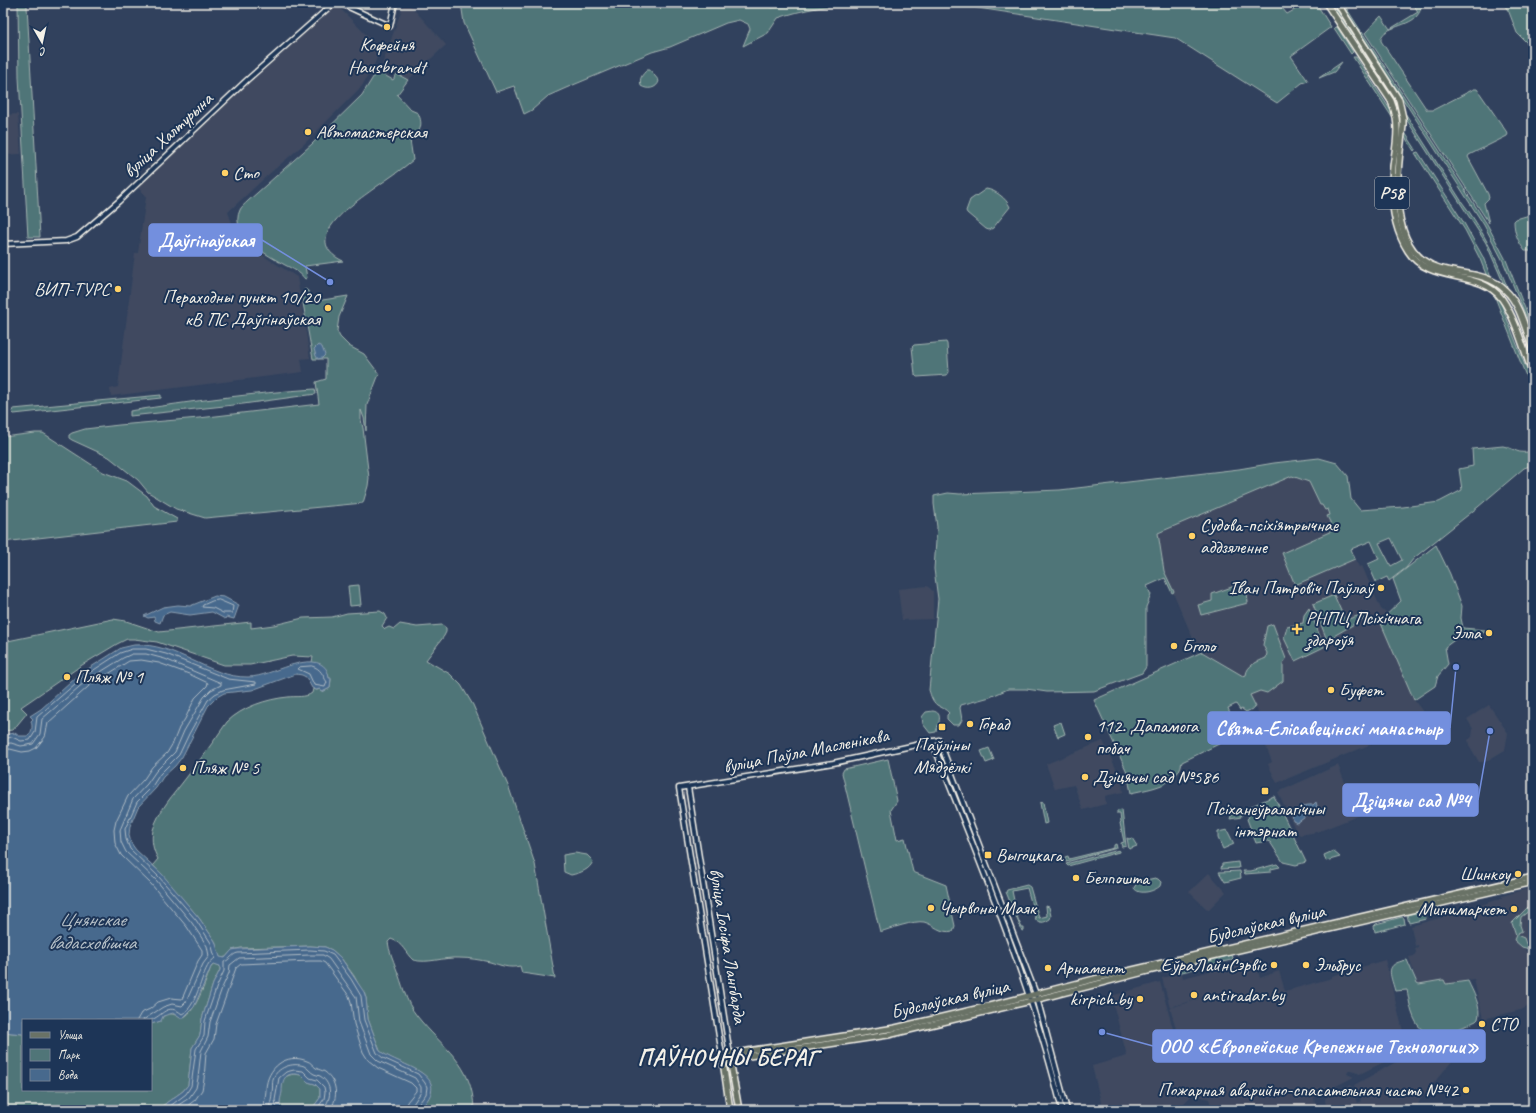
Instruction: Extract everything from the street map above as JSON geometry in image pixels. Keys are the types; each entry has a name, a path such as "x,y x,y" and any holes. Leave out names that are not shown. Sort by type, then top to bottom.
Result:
{"main road":[{"name":"Р58","path":"1326,3 1391,101 1398,129 1392,180 1392,200 1397,227 1401,238 1409,252 1425,267 1436,272 1473,280 1489,287 1502,299 1531,364 1533,375"},
{"name":"Р58","path":"1336,3 1399,100 1403,118 1397,180 1397,199 1405,235 1413,250 1427,262 1439,268 1476,274 1492,281 1506,290 1517,308 1533,350"},
{"path":"1378,80 1384,76"},
{"name":"Будслаўская вуліца","path":"1037,997 1109,976 1496,887 1533,877"},
{"name":"Будслаўская вуліца","path":"722,1055 730,1057 888,1035 1030,998 1370,921 1533,882"},
{"name":"вуліца Іосіфа Лангбарда","path":"722,1055 730,1110"},
{"name":"вуліца Іосіфа Лангбарда","path":"730,1057 739,1110"}],"street":[{"name":"вуліца Халтурына","path":"3,244 66,241 77,237 119,201 246,80 334,3"},
{"path":"340,3 390,26 395,3"},
{"name":"вуліца Паўла Масленікава","path":"679,788 833,763 939,740 1037,997"},
{"path":"932,741 990,887 1030,998 1051,1062 1062,1110"},
{"name":"вуліца Іосіфа Лангбарда","path":"688,787 730,1057"},
{"name":"вуліца Іосіфа Лангбарда","path":"679,788 722,1055"},
{"path":"1037,997 1067,1110"}],"shaded area":[{"path":"404,3 408,3 446,45 408,80 382,65"},
{"path":"771,3 799,3 771,8"},
{"path":"336,4 380,49 375,63 362,86 303,145 228,212 238,240 297,277 310,358 301,359 303,372 111,396 110,389 118,387 135,253 138,253 146,197 137,186 145,177"},
{"path":"18,114 21,154 3,155 3,115"},
{"name":"РНПЦ Псіхічнага здароўя","path":"1292,476 1309,482 1320,505 1322,504 1328,509 1330,515 1328,516 1334,530 1325,534 1346,537 1359,567 1362,566 1381,609 1445,659 1431,688 1414,700 1427,717 1415,726 1277,783 1268,764 1272,762 1260,731 1267,728 1249,695 1260,690 1243,676 1197,648 1164,571 1158,533"},
{"path":"927,586 933,591 933,619 902,620 898,589"},
{"path":"1489,705 1508,733 1505,750 1485,762 1479,762 1469,745 1468,740 1472,737 1473,729 1467,719"},
{"name":"Дзіцячы сад №586","path":"1103,741 1121,779 1123,792 1105,796 1106,804 1083,810 1074,785 1055,789 1046,764"},
{"path":"1338,765 1358,816 1317,832 1300,835 1296,831 1278,792"},
{"path":"1209,873 1226,892 1208,910 1189,892"},
{"path":"1533,887 1533,950 1523,948 1533,957 1533,1004 1521,1010 1483,1019 1474,979 1446,984 1417,983 1409,957 1414,956 1416,952 1415,948 1418,947 1418,945 1415,946 1411,926 1457,913 1502,898 1502,896"},
{"path":"1255,960 1260,978 1279,971 1285,991 1332,978 1332,976 1385,960 1407,1047 1398,1055 1360,1074 1349,1070 1347,1074 1354,1077 1314,1097 1315,1104 1321,1107 1322,1110 1212,1110 1209,1099 1194,1095 1194,1093 1181,1106 1167,1110 1145,1110 1144,1106 1132,1110 1103,1110 1092,1066 1127,1056 1111,996 1160,982 1177,1043 1180,1042 1170,1008 1214,994 1170,1007 1162,978 1182,973 1183,978"},
{"path":"1435,1037 1443,1053 1447,1050 1453,1060 1421,1098 1416,1110 1326,1110 1325,1099 1329,1095 1351,1085 1357,1103 1361,1101 1354,1085 1407,1056 1406,1054 1412,1051 1412,1049"}],"green space":[{"path":"18,3 27,3 40,237 28,237 19,77"},
{"path":"461,3 771,3 771,8 799,3 858,3 858,6 839,5 818,8 797,12 778,18 768,33 743,46 750,29 748,24 739,20 726,23 670,47 652,52 548,96 532,110 524,114 514,86 496,92 464,23"},
{"path":"945,3 1278,3 1287,14 1307,3 1316,3 1331,27 1291,56 1308,81 1302,83 1277,103 1175,38"},
{"path":"1329,3 1332,3 1379,77"},
{"path":"1341,3 1343,3 1361,31 1360,32"},
{"path":"1413,3 1423,3 1417,15 1407,23 1389,30 1382,36 1381,41 1427,110 1433,110 1474,89 1477,89 1508,134 1507,136 1469,155 1468,157 1488,194 1489,198 1484,203 1489,223 1365,33 1381,16 1390,29 1418,12"},
{"path":"1503,3 1533,3 1533,49 1517,33 1509,12"},
{"path":"1337,27 1353,52 1351,54 1334,28"},
{"path":"1362,32 1487,224 1506,260 1533,329 1533,333 1503,261 1484,225 1361,34"},
{"path":"1353,57 1356,57 1415,148 1414,151"},
{"path":"1342,62 1334,72 1319,78"},
{"path":"647,70 650,70 659,81 656,86 652,88 641,86 641,77"},
{"path":"377,71 393,80 397,74 408,80 397,95 411,110 418,113 421,121 419,132 410,140 413,160 356,202 335,221 328,232 326,242 330,252 343,261 305,266 307,278 305,279 301,274 252,244 240,228 238,219 240,210 248,201 312,144 362,95"},
{"path":"1381,80 1407,116 1476,222 1499,266 1508,289 1506,289 1486,243"},
{"path":"1418,152 1464,223 1483,257 1533,386 1533,394 1480,259 1465,230 1415,153"},
{"path":"986,189 1000,195 1010,207 993,228 989,230 966,211 970,200"},
{"path":"1533,214 1533,251 1525,251 1517,237 1514,221"},
{"path":"305,289 308,291 310,302 348,296 339,317 337,331 340,337 349,346 364,354 379,374 367,405 366,431 361,410 369,478 363,503 205,518 176,509 148,492 138,480 109,457 69,438 69,435 72,433 85,429 319,404 316,382 326,379 326,359 313,359 303,303 303,292"},
{"path":"946,342 949,372 947,375 917,377 915,375 912,347 914,345"},
{"path":"315,389 316,394 243,404 130,416 130,411 176,404 246,395"},
{"path":"161,395 161,398 14,414 12,412 13,409"},
{"path":"43,433 103,472 127,481 147,496 154,506 177,519 177,522 3,542 3,437"},
{"path":"1503,446 1520,452 1533,451 1533,465 1524,468 1414,558 1406,568 1389,581 1387,577 1376,582 1368,564 1379,559 1371,541 1351,549 1355,559 1295,585 1282,553 1334,530 1327,516 1330,515 1328,509 1325,510 1322,505 1320,505 1309,482 1292,476 1158,533 1164,571 1174,592 1172,593 1165,578 1147,586 1151,595 1146,607 1146,667 1142,673 1094,691 1047,692 1026,689 1008,689 990,697 961,705 962,720 959,725 953,725 947,719 947,715 949,713 937,705 932,698 929,690 938,599 934,569 937,527 934,496 948,493 960,494 1060,490 1319,458 1337,463 1348,476 1351,499 1360,510 1403,507 1439,502 1462,490 1459,469 1473,466 1472,449","holes":["1391,538 1402,560 1391,566 1379,543"]},
{"path":"1436,545 1450,574 1462,606 1461,618 1463,628 1485,630 1487,632 1457,638 1445,647 1448,664 1438,676 1435,686 1414,700 1380,621 1401,601 1393,579"},
{"path":"1246,582 1248,603 1201,615 1198,605 1212,601 1212,594"},
{"path":"359,585 361,605 350,606 348,586"},
{"path":"1334,595 1345,620 1367,613 1368,616 1327,640 1313,604"},
{"path":"1309,608 1324,647 1295,661 1284,638 1287,627 1303,623 1304,615"},
{"path":"380,611 385,614 387,618 382,626 385,629 389,627 394,629 400,624 417,627 442,625 446,628 444,636 426,660 450,674 461,685 473,705 509,788 535,864 555,978 522,973 520,966 508,967 471,959 453,958 424,961 413,960 398,943 391,939 388,942 391,955 410,1005 417,1016 455,1058 462,1068 468,1080 472,1094 474,1110 419,1110 429,1097 431,1087 428,1079 411,1067 389,1057 380,1051 368,1019 366,998 354,976 341,958 332,950 325,947 310,946 241,948 232,950 226,957 221,958 218,954 215,941 199,918 153,865 158,859 152,842 155,823 167,803 227,722 247,708 263,702 280,698 307,696 312,693 313,689 320,689 322,692 330,688 331,679 323,668 312,662 313,657 292,656 250,665 224,665 157,642 127,639 82,665 21,707 27,713 13,730 3,731 3,642 113,619 126,621 159,632 251,622 251,628 274,625 303,618 332,617 347,613"},
{"path":"1273,624 1286,659 1283,663 1283,681 1267,693 1260,691 1250,695 1256,707 1246,712 1242,709 1240,710 1236,704 1228,708 1230,713 1224,723 1231,738 1182,762 1175,776 1162,785 1131,793 1127,772 1094,700 1202,652 1243,676 1246,675 1250,666 1266,658 1267,653 1263,645 1267,626"},
{"path":"933,711 938,714 939,719 936,732 930,733 923,724 922,717 926,712"},
{"path":"1061,722 1065,734 1058,737 1053,725"},
{"path":"989,748 994,760 986,763 981,751"},
{"path":"888,759 897,801 891,810 897,840 905,838 913,872 946,885 955,926 953,931 948,932 938,929 928,923 915,922 880,932 842,773 844,769"},
{"path":"1274,796 1306,862 1296,865 1283,862 1270,842 1267,841 1256,843 1247,819 1249,817 1246,813 1240,815 1241,817 1230,819 1231,816 1236,813"},
{"path":"1043,802 1047,823 1044,824 1040,803"},
{"path":"1122,810 1126,846 1122,847 1121,843 1124,842 1120,823 1120,814 1117,814 1117,811"},
{"path":"1227,830 1234,844 1223,849 1218,838 1218,832"},
{"path":"1127,838 1132,838 1137,846 1129,849"},
{"path":"1116,844 1117,848 1066,862 1065,857 1068,856 1069,859 1114,848 1114,845"},
{"path":"1119,850 1119,852 1068,866 1066,864"},
{"path":"1333,851 1340,857 1326,861 1324,855"},
{"path":"575,853 587,855 593,861 587,869 571,875 564,872 563,855"},
{"path":"1238,862 1239,868 1221,869 1222,864"},
{"path":"1277,864 1280,867 1271,869 1271,872 1245,874 1243,871 1251,871"},
{"path":"1240,871 1241,878 1225,882 1219,872"},
{"path":"1155,878 1161,882 1160,886 1155,890 1139,892 1134,888 1137,882"},
{"path":"1027,885 1030,887 1039,918 1047,916 1046,906 1049,907 1051,916 1047,921 1040,922 1036,920 1027,888 1012,891 1018,919 1022,928 1024,928 1022,931 1006,892 1007,890"},
{"path":"1533,902 1533,908 1521,917 1520,925 1522,931 1518,933 1519,936 1524,938 1526,944 1533,950 1522,947 1514,940 1516,935 1512,923"},
{"path":"1423,911 1426,919 1409,923 1407,915"},
{"path":"1402,917 1404,918 1405,924 1375,932 1374,926 1376,924"},
{"path":"1232,955 1233,958 1231,960 1202,967 1199,965 1201,962"},
{"path":"1407,960 1417,983 1419,984 1442,980 1444,980 1446,984 1468,981 1478,1005 1478,1019 1451,1032 1442,1034 1426,1032 1419,1027 1413,1015 1407,990 1395,991 1390,970 1395,964"},
{"path":"215,964 220,966 220,970 213,984 202,1019 200,1035 192,1048 188,1085 183,1091 162,1106 160,1110 3,1110 3,1032 22,1034 22,1091 152,1091 152,1024 160,1021 167,1014 172,1014 181,1018 186,1016 191,1011 199,997 211,967"},
{"path":"1192,964 1194,969 1178,973 1178,968"},
{"path":"289,1075 301,1075 308,1082 315,1084 320,1089 320,1098 311,1110 282,1110 280,1106 283,1081"}],"water":[{"path":"318,345 322,347 325,355 318,359 314,349"},
{"path":"215,596 224,597 239,605 234,619 226,617 225,619 212,612 190,615 170,612 163,615 160,623 155,621 154,617 148,618 144,616 163,607 178,605 190,606"},
{"name":"Цнянскае вадасховішча","path":"134,645 164,649 206,667 234,676 248,677 266,674 303,662 320,664 326,669 329,678 331,678 330,688 322,692 320,689 316,690 312,688 306,677 296,674 252,690 224,693 217,697 208,706 182,757 138,807 130,826 129,835 131,843 136,850 162,874 199,918 215,941 220,957 225,958 232,950 238,949 310,946 325,947 332,950 341,958 364,992 368,1019 380,1051 389,1057 411,1067 429,1079 432,1087 429,1097 419,1110 311,1110 320,1098 320,1089 315,1084 308,1082 301,1075 292,1074 288,1075 284,1079 280,1103 282,1110 160,1110 166,1103 183,1091 188,1085 192,1048 200,1035 202,1019 213,984 220,970 220,966 214,964 211,967 194,1007 183,1018 180,1018 173,1013 163,1016 161,1021 152,1024 152,1019 22,1019 22,1034 3,1032 3,735 15,733 19,736 28,736 31,731 31,721 33,719 30,716 41,709 80,674 121,648"},
{"path":"1316,802 1317,806 1315,810 1297,823 1293,821 1294,814 1298,808 1313,805"}],"place":[{"name":"Кофейня Hausbrandt","path":"387,27"},
{"name":"Автомастерская","path":"308,132"},
{"name":"Сто","path":"225,173"},
{"name":"Даўгінаўская","path":"330,282"},
{"name":"ВИП-ТУРС","path":"118,289"},
{"name":"Пераходны пункт 10/20 кВ ПС Даўгінаўская","path":"328,308"},
{"name":"Судова-псіхіятрычнае аддзяленне","path":"1192,536"},
{"name":"Іван Пятровіч Паўлаў","path":"1381,588"},
{"name":"РНПЦ Псіхічнага здароўя","path":"1297,629"},
{"name":"Элла","path":"1489,633"},
{"name":"Бголо","path":"1174,646"},
{"name":"Свята-Елісавецінскі манастыр","path":"1456,667"},
{"name":"Пляж № 1","path":"67,677"},
{"name":"Буфет","path":"1331,690"},
{"name":"Горад","path":"970,724"},
{"name":"Паўліны Мядзёлкі","path":"942,727"},
{"name":"Дзіцячы сад №4","path":"1490,731"},
{"name":"112. Дапамога побач","path":"1088,737"},
{"name":"Пляж № 5","path":"183,768"},
{"name":"Дзіцячы сад №586","path":"1085,777"},
{"name":"Псіханеўралагічны інтэрнат","path":"1265,791"},
{"name":"Выгоцкага","path":"988,855"},
{"name":"Шинкоу","path":"1518,874"},
{"name":"Белпошта","path":"1076,878"},
{"name":"Чырвоны Маяк","path":"931,908"},
{"name":"Минимаркет","path":"1514,909"},
{"name":"ЕўраЛайнСэрвіс","path":"1274,965"},
{"name":"Эльбрус","path":"1306,965"},
{"name":"Арнамент","path":"1048,968"},
{"name":"antiradar.by","path":"1194,995"},
{"name":"kirpich.by","path":"1140,999"},
{"name":"СТО","path":"1482,1024"},
{"name":"ООО «Европейские Крепежные Технологии»","path":"1102,1032"},
{"name":"Пожарная аварийно-спасательная часть №42","path":"1466,1090"}],"district":[{"name":"ПАЎНОЧНЫ БЕРАГ","path":"728,1057"}]}
